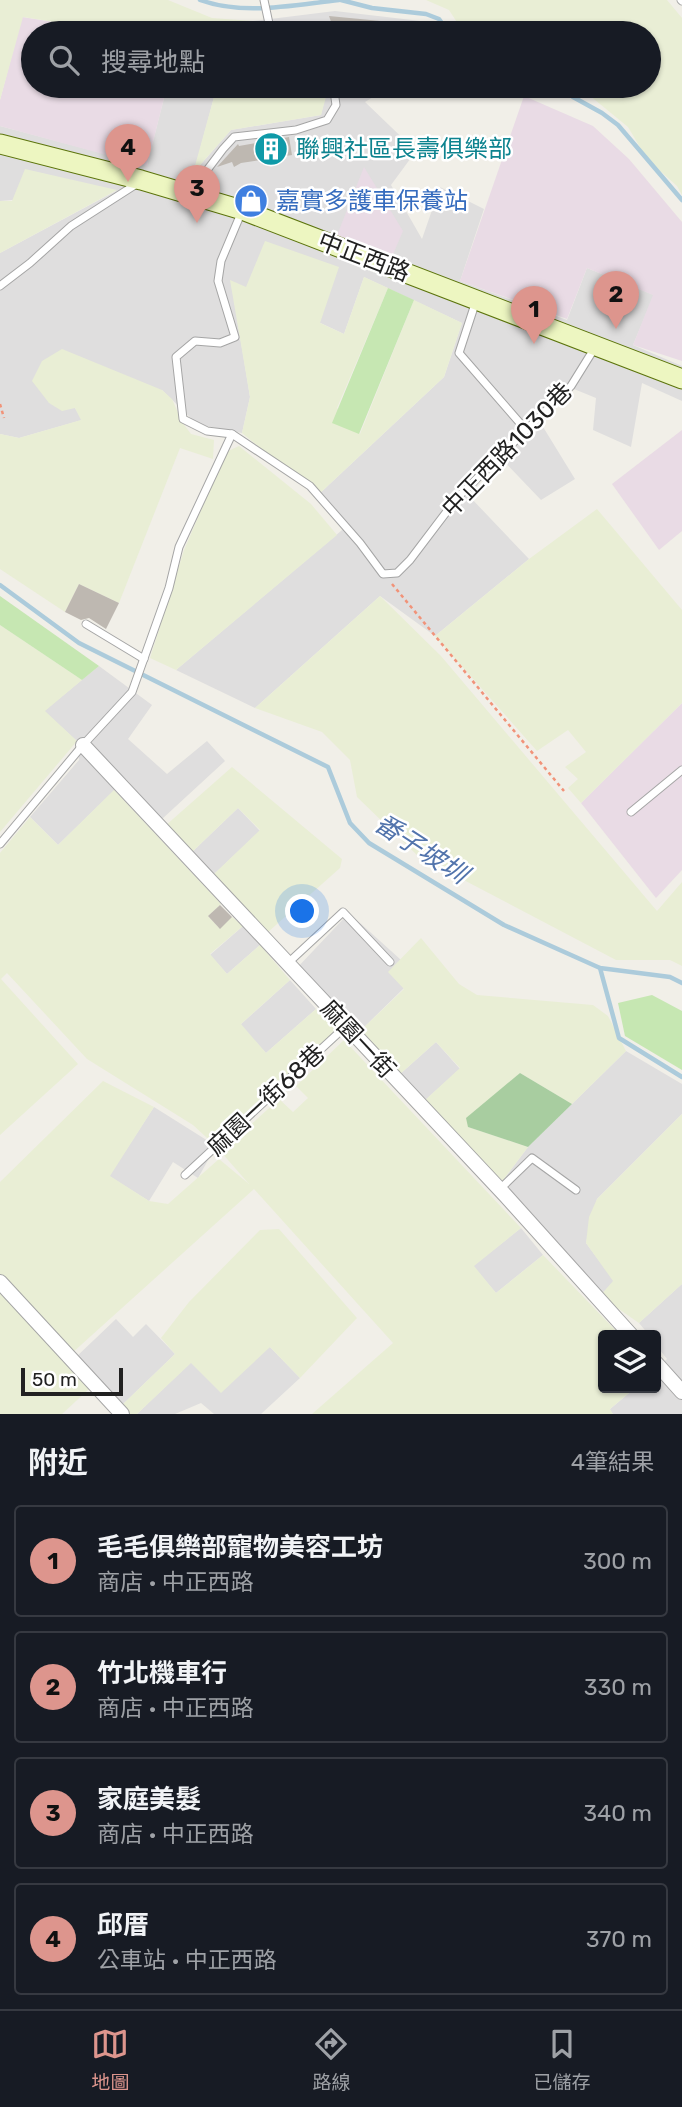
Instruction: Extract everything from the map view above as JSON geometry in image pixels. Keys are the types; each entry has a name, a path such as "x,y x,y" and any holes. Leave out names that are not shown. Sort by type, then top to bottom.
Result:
{"main road":[{"name":"中正西路","path":"0,144 141,180 242,210 682,379"}],"street":[{"name":"麻園一街","path":"83,745 500,1190 626,1330"},
{"path":"0,1282 122,1414"},
{"path":"661,1369 682,1392"}],"lane":[{"path":"264,0 268,21"},
{"path":"189,194 234,137 296,130 327,120 336,105 335,98"},
{"path":"0,286 71,226 141,180"},
{"path":"242,210 220,261 218,281 235,337 220,343 195,341 176,357 183,419 207,432 232,434 310,486 383,574"},
{"path":"477,300 459,352 526,430"},
{"name":"中正西路1030巷","path":"383,574 397,573 410,560 457,498 571,386 597,346"},
{"path":"0,844 138,682 169,588 179,547 232,434"},
{"path":"86,624 144,659"},
{"path":"631,812 682,770"},
{"path":"288,963 343,912 390,962"},
{"name":"麻園一街68巷","path":"185,1175 347,1026"},
{"path":"500,1190 532,1158 576,1190"}],"path":[{"path":"0,404 4,418"},
{"path":"383,574 564,791"}],"shaded area":[{"path":"335,11 420,21 253,21"},
{"path":"22,17 48,21 21,21 21,98 164,98 147,166 0,126 0,100"},
{"path":"164,98 214,98 194,172 231,130 321,115 325,98 372,98 365,102 416,151 391,185 422,239 440,187 484,209 460,281 567,320 587,268 654,295 633,345 682,366 682,401 642,383 631,447 593,430 596,398 569,387 540,422 575,479 541,500 497,454 470,497 529,559 435,636 380,596 255,708 176,670 348,525 318,495 444,377 462,323 364,277 344,334 231,281 250,397 242,433 197,424 162,390 75,408 82,420 19,438 0,434 0,253 116,191 0,201 0,126 147,165"},
{"path":"523,98 529,98 593,126 629,159 682,222 682,361 633,345 653,295 587,268 567,319 460,281"},
{"path":"364,167 403,231 391,259 336,238"},
{"path":"682,430 682,531 659,550 612,484"},
{"path":"99,666 152,705 128,739 167,774 207,741 225,761 162,819 126,779 58,845 30,817 79,760 77,741 44,711"},
{"path":"682,703 682,870 656,898 581,803"},
{"path":"238,808 260,831 212,876 190,854"},
{"path":"349,913 401,960 389,972 404,988 358,1033 296,969"},
{"path":"243,926 260,945 227,974 210,955"},
{"path":"290,980 316,1009 266,1053 240,1025"},
{"path":"436,1042 460,1069 423,1102 399,1075"},
{"path":"626,1051 682,1084 682,1114 597,1199 586,1243 614,1281 600,1296 497,1188 528,1147"},
{"path":"154,1107 216,1146 198,1178 173,1162 149,1201 109,1176"},
{"path":"521,1228 543,1255 496,1293 473,1266"},
{"path":"682,1284 682,1414 613,1414 609,1410 629,1393 661,1393 661,1364 667,1359 661,1351 661,1330 645,1330 639,1323"},
{"path":"116,1319 133,1337 146,1324 175,1354 121,1406 74,1359"},
{"path":"270,1347 300,1378 261,1414 214,1414 201,1403 175,1414 137,1414 191,1362"}],"green space":[{"path":"0,0 168,0 212,18 253,21 48,21 23,17 0,100"},
{"path":"426,0 667,0 682,18 682,195 677,186 647,159 628,127 593,98 661,98 661,21 456,21 449,10"},
{"path":"214,98 326,98 321,115 231,130 193,173"},
{"path":"25,169 117,190 0,253 0,201 12,201"},
{"path":"265,241 339,267 320,323 344,334 364,277 388,288 337,408 360,434 414,300 462,323 444,377 318,495 242,433 250,397 230,280 246,287"},
{"path":"388,288 414,300 359,434 332,423"},
{"path":"62,349 162,390 172,399 182,422 191,434 214,440 213,459 180,448 119,603 79,584 65,612 0,569 0,434 19,438 81,420 75,408 62,411 49,403 32,381 42,361"},
{"path":"239,446 311,504 337,535 176,670 150,658 184,550 226,452"},
{"path":"597,509 682,610 682,703 581,803 568,788 578,779 565,767 586,752 568,730 537,751 435,636 529,559"},
{"path":"0,596 99,666 82,680 0,625"},
{"path":"380,596 441,656 657,911 682,882 682,966 670,960 616,960 418,856 357,797 350,760 322,732 255,708"},
{"path":"0,625 82,680 45,711 77,741 0,832"},
{"path":"232,767 342,859 340,868 267,933 212,876 260,830 238,808 190,854 165,826"},
{"path":"114,790 221,904 208,916 219,928 232,917 243,926 210,954 227,974 260,945 290,980 241,1024 266,1053 316,1009 341,1034 219,1149 193,1125 87,1059 7,973 1,979 78,1064 0,1135 0,853 30,817 58,845"},
{"path":"421,938 459,984 477,995 593,1005 608,1016 626,1051 572,1104 520,1073 468,1127 528,1147 497,1188 423,1102 460,1068 436,1042 399,1075 358,1033 404,989 388,972"},
{"path":"652,995 682,1011 682,1070 625,1036 618,1003"},
{"path":"344,1040 521,1228 474,1266 496,1293 543,1255 615,1330 598,1330 598,1393 629,1393 610,1409 613,1414 312,1414 393,1343 254,1189 71,1354 0,1278 0,1182 103,1081 154,1107 110,1176 149,1201 168,1204 219,1159 249,1184 221,1152 279,1099 293,1112 308,1098 296,1086"},
{"path":"520,1073 572,1104 528,1147 468,1127 466,1118"},
{"path":"682,1114 682,1284 639,1323 600,1296 613,1281 586,1243 589,1217 597,1199"},
{"path":"279,1229 357,1318 300,1378 270,1347 221,1393 191,1363 137,1414 129,1414 121,1406 175,1354 161,1338 189,1302 260,1230"},
{"path":"0,1292 89,1389 62,1414 0,1414"}],"building":[{"path":"329,16 380,21 331,21"},
{"name":"聯興社區長壽俱樂部","path":"289,137 292,155 241,163 234,167 232,162 217,167 238,144 239,146"},
{"path":"79,584 119,603 106,629 89,618 81,620 65,612"},
{"path":"220,905 232,917 220,929 208,916"}],"waterway":[{"path":"200,0 217,5 251,8 339,0"},
{"path":"341,0 372,8 426,14 440,21"},
{"path":"575,98 618,125 682,200"},
{"name":"番子坡圳","path":"0,585 79,643 328,767 350,823 369,843 504,925 600,968 670,977 682,983"},
{"path":"600,968 619,1038 682,1077"}],"place":[{"name":"聯興社區長壽俱樂部","path":"271,149"},
{"name":"邱厝","path":"128,182"},
{"name":"嘉實多護車保養站","path":"251,201"},
{"name":"家庭美髮","path":"197,223"},
{"name":"竹北機車行","path":"616,329"},
{"name":"毛毛俱樂部寵物美容工坊","path":"534,344"}]}
